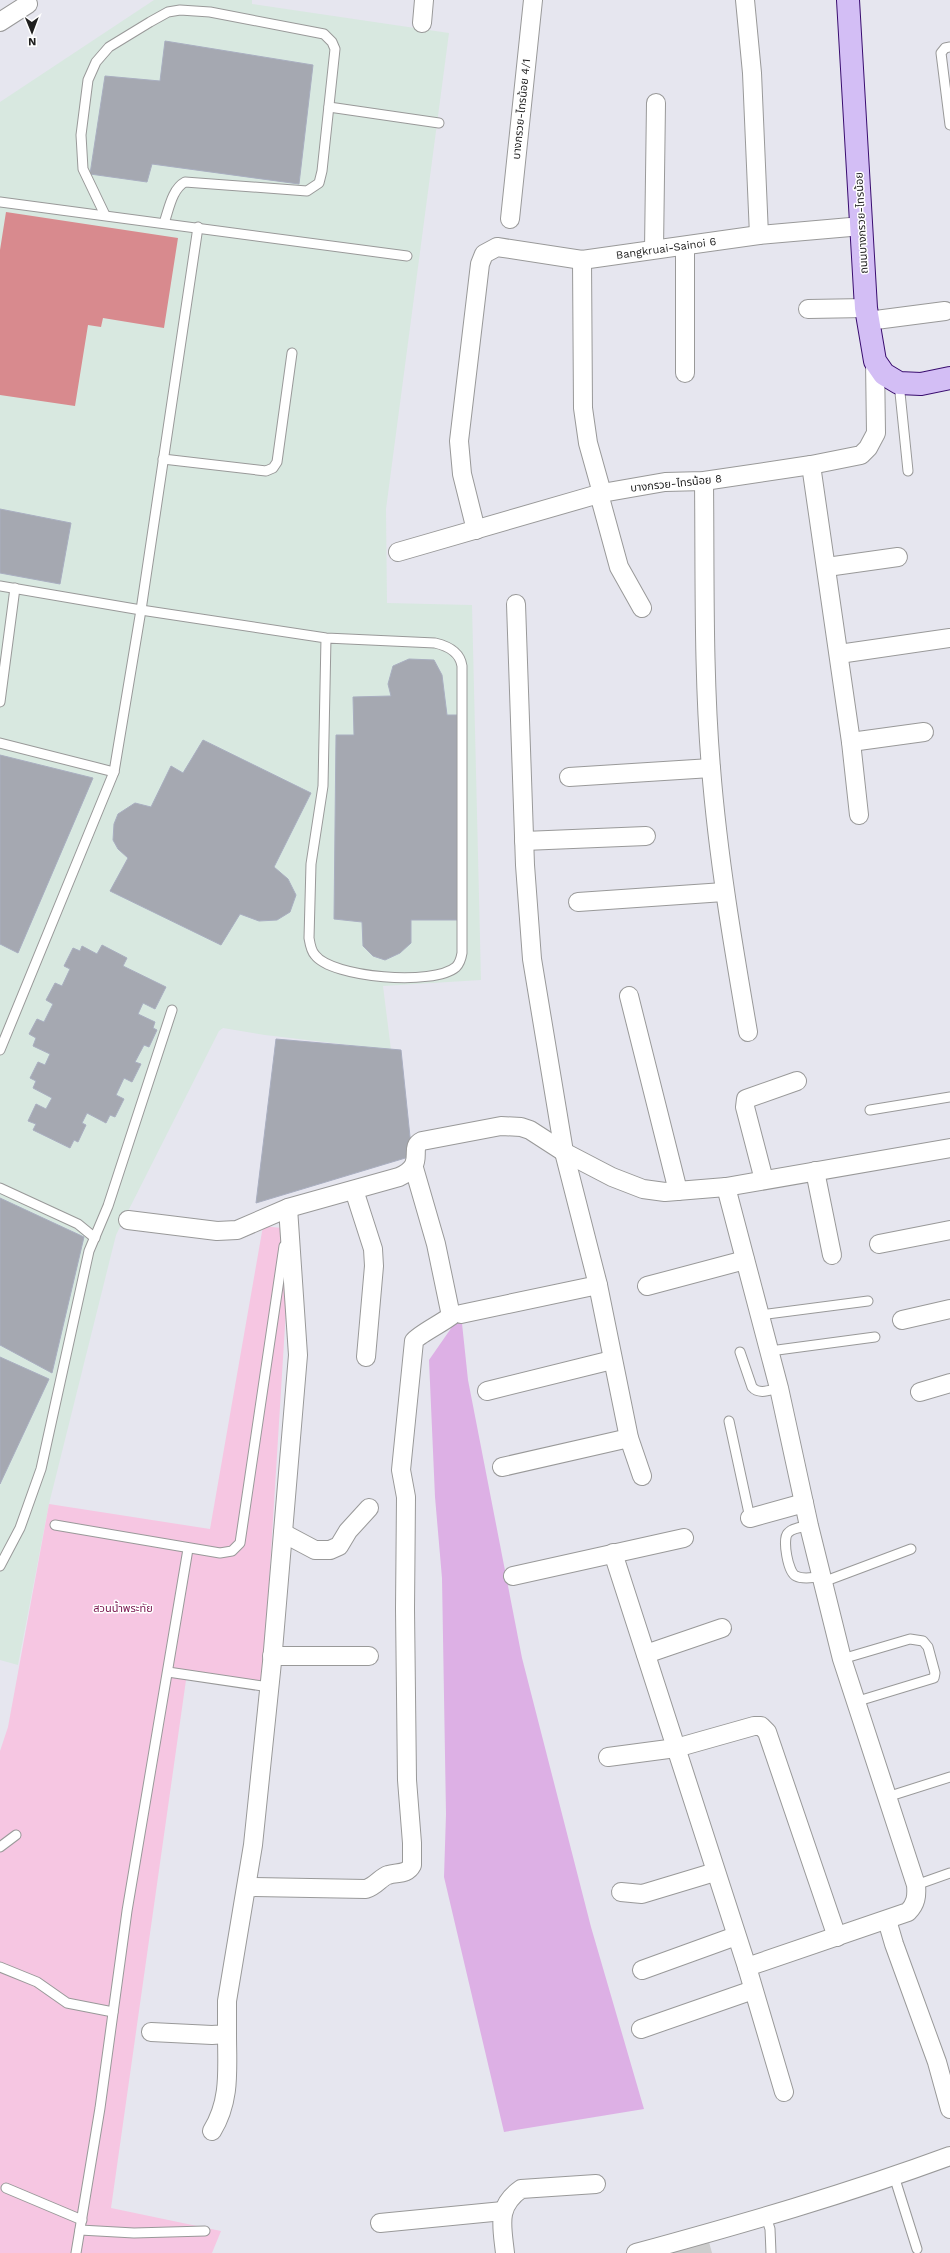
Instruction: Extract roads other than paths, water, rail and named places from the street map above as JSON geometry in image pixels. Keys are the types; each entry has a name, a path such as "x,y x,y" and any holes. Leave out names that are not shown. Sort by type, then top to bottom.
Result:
{"main road":[{"name":"ถนนบางกรวย-ไทรน้อย","path":"848,0 867,314 875,361 884,374 899,383"},
{"path":"899,383 921,384 950,378"}],"street":[{"path":"422,24 424,0"},
{"name":"บางกรวย-ไทรน้อย 4/1","path":"510,219 533,0"},
{"path":"745,0 752,73 759,236"},
{"path":"0,22 30,1"},
{"path":"654,249 656,102"},
{"name":"Bangkruai-Sainoi 6","path":"476,530 462,474 459,441 480,264 484,254 497,247 582,260 654,249 759,236 862,226"},
{"path":"684,373 685,246"},
{"path":"582,260 584,414 588,443 620,567 642,608"},
{"path":"808,309 867,314 945,311"},
{"name":"บางกรวย-ไทรน้อย 8","path":"398,552 601,493 665,482 704,480 811,465 861,456 868,448 876,433 875,361"},
{"path":"811,465 827,567 851,742 858,815"},
{"path":"704,480 706,674 711,768 724,892 748,1032"},
{"path":"827,567 898,557"},
{"path":"516,604 524,841 532,959 564,1152 598,1285 612,1360 630,1438 642,1476"},
{"path":"839,654 950,638"},
{"path":"851,742 924,732"},
{"path":"569,777 711,768"},
{"path":"524,841 646,836"},
{"path":"578,902 724,892"},
{"path":"629,996 678,1191"},
{"path":"764,1180 745,1107 746,1099 798,1081"},
{"path":"247,1887 366,1889 373,1887 387,1875 405,1872 412,1866 412,1843 407,1780 405,1609 406,1497 401,1470 414,1341 416,1337 438,1326 451,1316 436,1244 414,1168 418,1142 512,1125 530,1130 564,1152 612,1177 643,1189 665,1192 726,1186 950,1149"},
{"path":"128,1220 218,1231 237,1230 289,1215 354,1190 399,1177 414,1168"},
{"path":"815,1171 832,1255"},
{"path":"726,1186 770,1351 808,1526 842,1659 916,1885 917,1898 913,1907 908,1912 747,1967"},
{"path":"354,1190 373,1249 374,1266 366,1357"},
{"path":"212,2131 221,2117 227,2097 227,2001 247,1887 269,1687 298,1355 289,1215"},
{"path":"879,1244 950,1230"},
{"path":"647,1286 745,1260"},
{"path":"461,1314 598,1285"},
{"path":"902,1320 950,1309"},
{"path":"487,1391 612,1360"},
{"path":"920,1392 950,1383"},
{"path":"502,1467 630,1438"},
{"path":"750,1518 804,1504"},
{"path":"283,1533 315,1550 330,1550 339,1546 348,1531 369,1508"},
{"path":"513,1576 684,1538"},
{"path":"614,1553 715,1872 747,1967 784,2092"},
{"path":"646,1654 722,1628"},
{"path":"272,1656 369,1656"},
{"path":"608,1757 676,1748 754,1726 761,1726 767,1732 837,1937"},
{"path":"621,1892 642,1894 715,1872"},
{"path":"887,1920 894,1944 944,2060 950,2109"},
{"path":"642,1970 736,1936"},
{"path":"641,2029 753,1990"},
{"path":"151,2032 212,2035 227,2034"},
{"path":"636,2253 766,2217 894,2176 950,2156"},
{"path":"504,2244 503,2211 512,2196 521,2189 596,2184"},
{"path":"380,2223 503,2211"}],"lane":[{"path":"105,214 82,169 81,135 88,80 96,62 109,47 168,12 180,10 210,12 324,34 332,42 335,49 322,171 319,183 314,188 307,191 297,191 185,182 179,186 175,193 164,223"},
{"path":"950,47 945,48 941,53 948,90 950,125"},
{"path":"329,107 439,123"},
{"path":"0,202 105,214 407,256"},
{"path":"0,1050 114,772 142,610 198,227"},
{"path":"163,459 266,471 273,468 277,462 292,353"},
{"path":"899,383 908,471"},
{"path":"0,586 142,610 326,638 435,643 448,646 461,660 462,954 457,966 450,971 415,978 393,978 361,974 323,962 315,956 311,948 309,938 311,864 323,786 326,638"},
{"path":"0,702 15,588"},
{"path":"0,743 114,772"},
{"path":"0,1566 20,1528 41,1469 89,1251 108,1206 172,1010"},
{"path":"870,1110 950,1097"},
{"path":"0,1188 78,1224 95,1238"},
{"path":"55,1525 188,1549 220,1553 232,1551 240,1543 289,1215"},
{"path":"760,1315 868,1302"},
{"path":"770,1351 875,1337"},
{"path":"740,1352 752,1388 760,1392 779,1388"},
{"path":"729,1421 750,1518"},
{"path":"808,1526 791,1530 787,1534 785,1542 791,1572 795,1576 802,1578 822,1579 911,1549"},
{"path":"76,2253 127,1911 188,1549"},
{"path":"842,1659 910,1639 923,1641 928,1647 935,1673 934,1678 856,1702"},
{"path":"168,1672 269,1687"},
{"path":"887,1797 950,1777"},
{"path":"0,1847 16,1835"},
{"path":"916,1885 950,1872"},
{"path":"0,1967 37,1982 67,2003 113,2012"},
{"path":"894,2176 917,2249"},
{"path":"6,2188 82,2220"},
{"path":"766,2217 771,2253"},
{"path":"80,2230 134,2233 205,2232"}],"park label":[{"name":"สวนน้ำพระทัย","path":"123,1608"}]}
